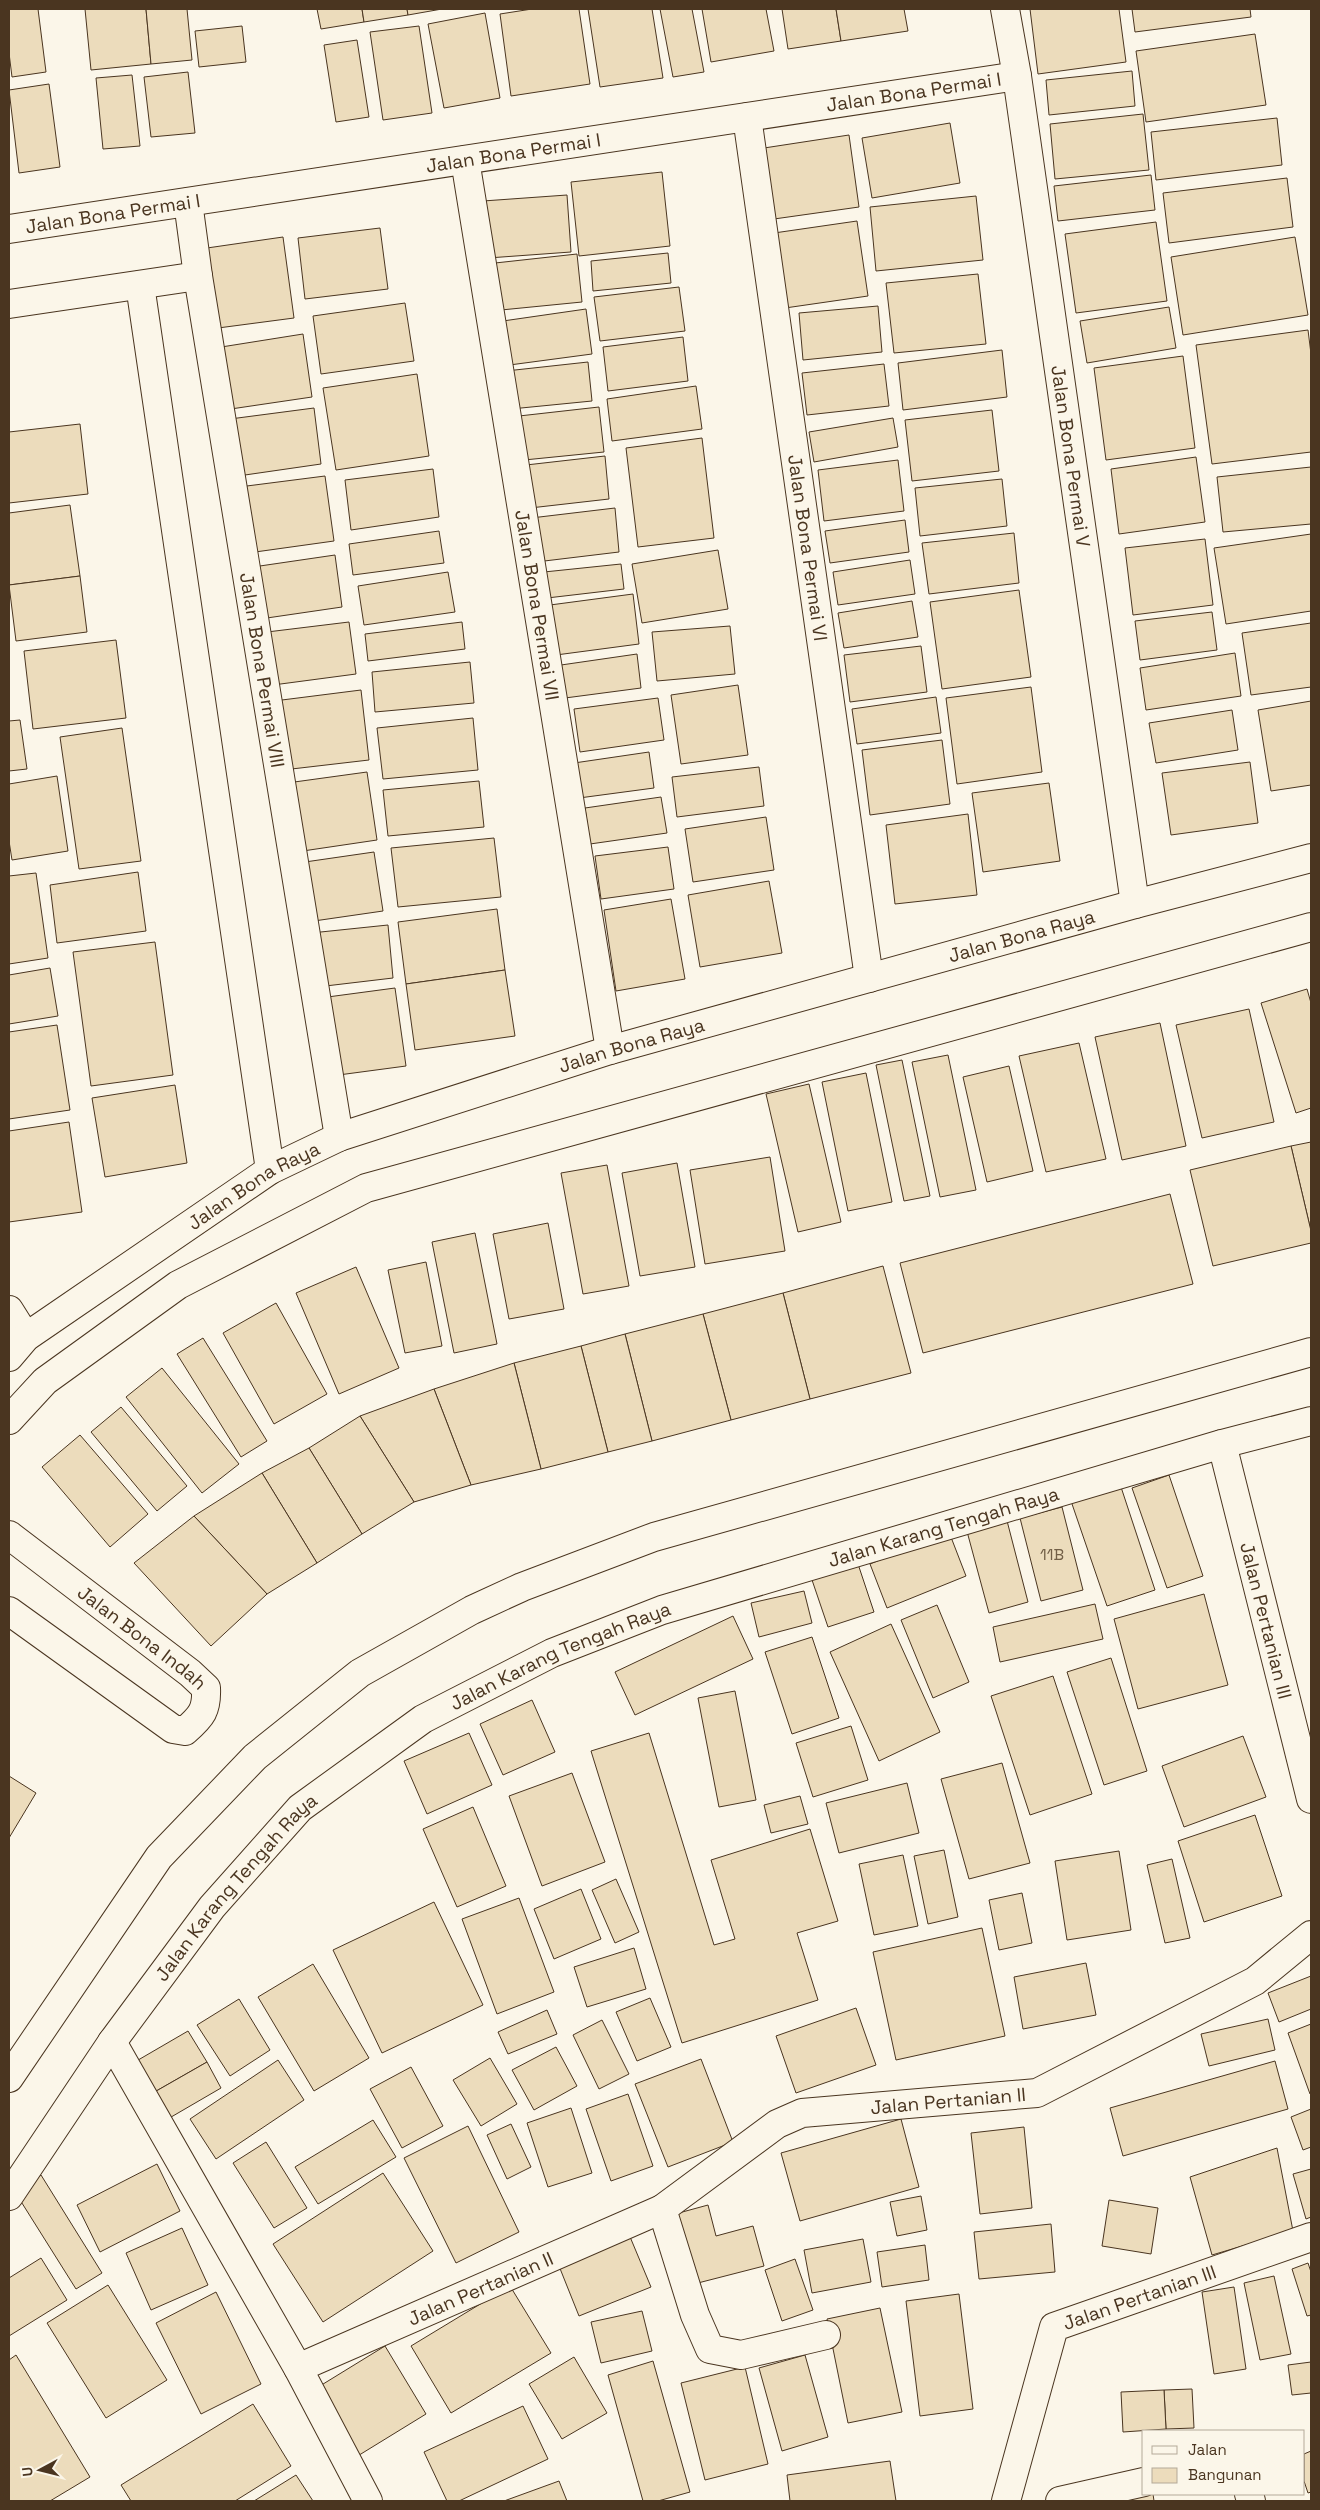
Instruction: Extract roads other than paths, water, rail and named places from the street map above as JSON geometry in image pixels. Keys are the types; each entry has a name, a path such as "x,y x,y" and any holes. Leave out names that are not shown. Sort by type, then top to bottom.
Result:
{"street":[{"name":"Jalan Bona Permai V","path":"1005,9 1017,76 1135,904"},
{"name":"Jalan Bona Permai I","path":"9,229 1017,76"},
{"name":"Jalan Bona Permai VI","path":"747,117 869,978"},
{"name":"Jalan Bona Permai VII","path":"465,160 610,1050"},
{"name":"Jalan Bona Permai VIII","path":"188,202 198,276 339,1137"},
{"path":"9,304 198,276"},
{"path":"140,285 270,1170"},
{"name":"Jalan Bona Raya","path":"18,1347 270,1170 339,1137 610,1050 1135,904 1311,858"},
{"path":"9,1420 46,1381 178,1285 366,1188 1311,927"},
{"path":"9,1310 18,1347"},
{"path":"9,2078 159,1856 255,1757 360,1673 472,1610 522,1587 654,1537 1201,1381 1311,1352"},
{"name":"Jalan Karang Tengah Raya","path":"9,2196 112,2042 212,1907 300,1808 423,1718 552,1653 662,1610 1222,1444 1311,1421"},
{"name":"Jalan Pertanian III","path":"1222,1444 1311,1799"},
{"name":"Jalan Bona Indah","path":"9,1535 190,1673 206,1688 206,1704 199,1719 185,1731 172,1729 9,1611"},
{"name":"Jalan Pertanian II","path":"298,2368 662,2210 777,2124 802,2114 1037,2093 1255,1981 1311,1935"},
{"path":"112,2042 298,2368 368,2501"},
{"path":"662,2210 695,2315 710,2349 741,2355 826,2335"},
{"name":"Jalan Pertanian III","path":"1006,2501 1054,2327 1311,2238"},
{"path":"1060,2501 1142,2482"}]}
